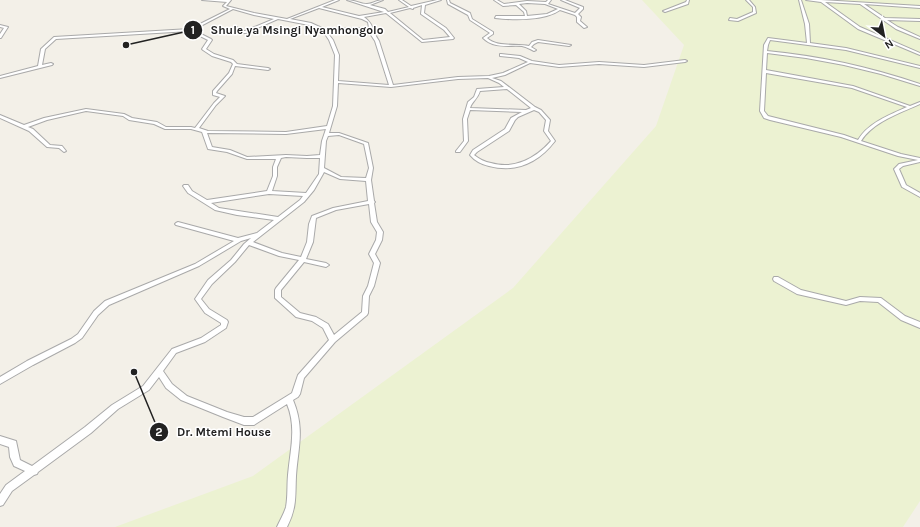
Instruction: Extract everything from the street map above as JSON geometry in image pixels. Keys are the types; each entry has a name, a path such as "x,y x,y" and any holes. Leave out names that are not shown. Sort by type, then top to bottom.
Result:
{"street":[{"path":"203,0 229,1"},
{"path":"288,19 338,0"},
{"path":"348,0 368,5 388,13 422,41 452,38 444,28 422,14 425,4 429,0"},
{"path":"368,5 382,0"},
{"path":"400,0 412,8"},
{"path":"358,17 388,13 440,0"},
{"path":"448,0 449,3 468,14 470,19 492,33 485,38 487,40 498,44 530,46 534,50"},
{"path":"495,0 503,5 526,2 546,3 576,14 579,16 578,21 585,28"},
{"path":"546,3 550,0"},
{"path":"562,0 582,8 576,14"},
{"path":"664,11 687,2 688,0"},
{"path":"730,19 737,20 755,12 754,7 747,0"},
{"path":"800,0 807,24 809,43"},
{"path":"808,0 920,7"},
{"path":"881,0 884,5"},
{"path":"229,1 223,5 232,9 310,24 324,30 372,28"},
{"path":"822,1 859,28 920,54"},
{"path":"860,3 884,19 920,38"},
{"path":"517,4 525,12 526,16"},
{"path":"318,7 367,20 372,28 372,35 377,41 390,86"},
{"path":"40,66 43,49 55,38 191,30 232,9"},
{"path":"496,17 547,15 556,13 560,9"},
{"path":"367,20 376,14"},
{"path":"236,28 240,32 245,32 278,18"},
{"path":"884,19 920,20"},
{"path":"0,26 6,27 0,37"},
{"path":"191,30 210,40 204,50 232,61 234,64 268,69"},
{"path":"0,502 9,488 34,471 115,407 141,393 174,351 203,340 224,326 225,322 208,314 198,300 210,282 233,261 249,243 307,196 319,179 322,169 322,156 326,134 335,106 336,82 336,55 331,40 324,30"},
{"path":"920,67 866,53 809,43 769,39 764,71 765,86 762,111 766,117 859,141 920,160"},
{"path":"530,46 538,41 570,45"},
{"path":"766,52 848,65 888,74 920,85"},
{"path":"501,55 520,57 531,62 559,66 600,64 644,66 685,61"},
{"path":"336,82 390,86 458,78 489,77 504,74 525,63 531,62"},
{"path":"0,77 51,64"},
{"path":"196,129 223,96 214,94 231,73 234,64"},
{"path":"764,71 853,87 910,107"},
{"path":"489,77 497,80 540,111 548,120 546,131 553,141 540,154 526,163 514,167 498,167 472,156 473,153 479,148 507,130 513,119 534,108"},
{"path":"458,151 466,141 465,119 470,102 476,97 478,90 508,88"},
{"path":"859,141 861,136 869,129 920,102"},
{"path":"468,109 528,111"},
{"path":"24,127 46,118 86,110 124,115 169,128 196,129 204,132 286,133 328,127"},
{"path":"0,116 36,133 49,146 60,147 64,151"},
{"path":"204,132 210,148 228,151 247,158 286,156 307,158 322,156"},
{"path":"159,371 163,380 177,394 215,411 244,421 257,420 289,400 297,392 298,384 303,374 333,340 365,313 366,296 371,286 377,263 372,254 380,237 380,232 374,222 368,180 371,168 366,143 339,134 326,134"},
{"path":"269,192 275,176 275,166 279,157"},
{"path":"920,160 901,165 896,169 904,186 920,195"},
{"path":"322,169 340,178 368,180"},
{"path":"186,186 190,192 225,211 278,219"},
{"path":"207,202 269,192 307,196"},
{"path":"333,340 326,326 314,318 298,315 278,296 278,290 292,276 302,260 309,245 314,217 335,209 372,202"},
{"path":"178,224 239,240"},
{"path":"0,381 80,336 96,313 107,303 197,265 239,240 258,235"},
{"path":"249,243 281,256 326,265"},
{"path":"776,279 799,292 846,303 860,299 879,300 902,318 920,325"},
{"path":"282,527 290,511 293,493 292,476 298,439 295,412 289,400"},
{"path":"0,440 13,444 13,459 16,463 34,471"}],"green space":[{"path":"642,0 920,0 920,501 903,527 115,527 253,476 513,288 656,126 684,45"}],"place":[{"name":"Shule ya Msingi Nyamhongolo","path":"126,45"},
{"name":"Dr. Mtemi House","path":"134,372"}]}
